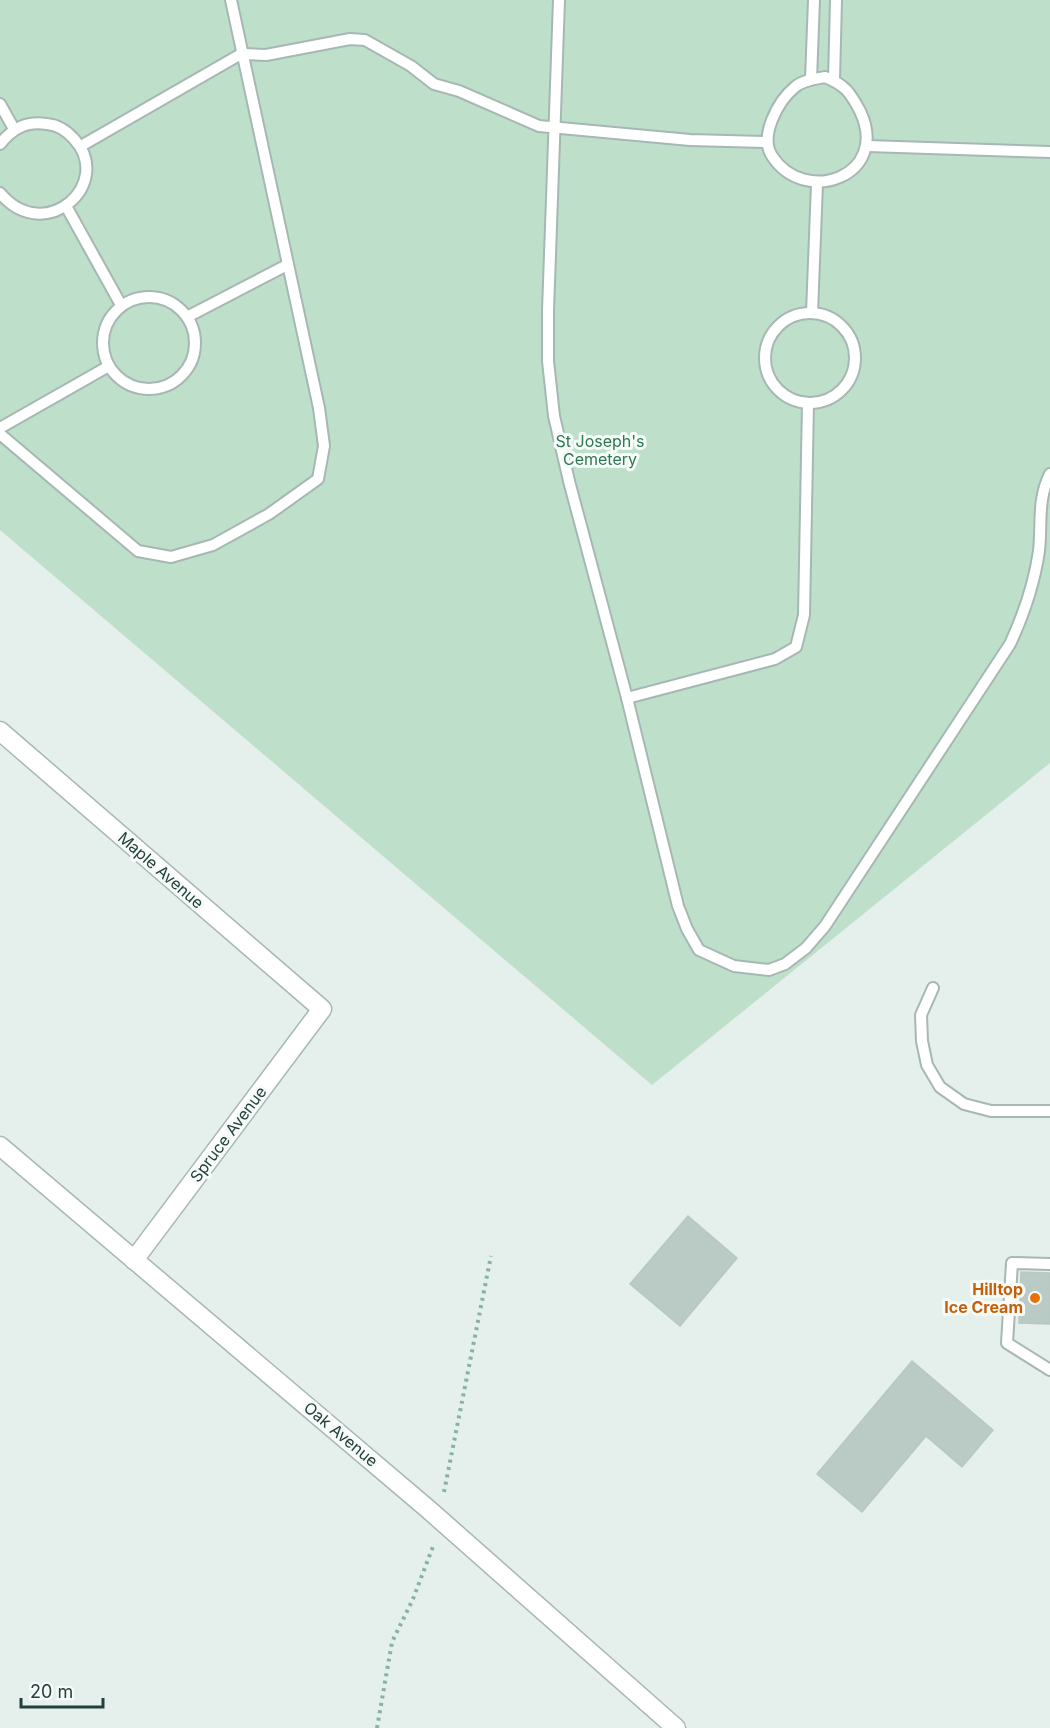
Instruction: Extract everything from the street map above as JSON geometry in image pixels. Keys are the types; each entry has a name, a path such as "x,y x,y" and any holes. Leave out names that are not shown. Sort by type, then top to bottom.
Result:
{"street":[{"name":"Maple Avenue","path":"0,731 322,1009"},
{"name":"Spruce Avenue","path":"134,1260 322,1009"},
{"name":"Oak Avenue","path":"0,1146 428,1509 676,1728"}],"lane":[{"path":"0,434 138,551 171,557 213,545 269,514 318,479 324,446 319,408 231,0"},
{"path":"559,0 548,311 548,361 554,416 678,906 699,950 734,966 769,970 786,964 806,948 825,926 1010,644 1028,606 1039,550 1042,491 1050,474"},
{"path":"811,80 814,0"},
{"path":"834,80 836,0"},
{"path":"81,146 241,54 266,55 350,39 365,40 411,66 434,84 459,91 539,126 690,140 766,142"},
{"path":"825,77 834,80 841,83 855,100 866,124 868,146 862,159 846,172 829,182 817,184 800,178 775,160 766,142 771,123 794,87 825,77"},
{"path":"0,104 14,129"},
{"path":"0,144 14,129 37,123 53,124 67,131 81,146 86,171 75,198 66,206 50,213 36,215 15,207 0,193"},
{"path":"868,146 1050,152"},
{"path":"812,313 817,184"},
{"path":"66,206 121,305"},
{"path":"187,317 287,265"},
{"path":"152,297 167,300 180,308 187,317 195,333 196,348 192,363 184,375 172,384 157,389 141,389 126,384 109,366 103,345 105,329 121,305 138,298 152,297"},
{"path":"812,313 829,317 842,326 851,338 855,353 854,369 848,383 830,397 808,403 794,400 772,382 766,369 765,355 768,341 776,329 787,320 812,313"},
{"path":"0,428 109,366"},
{"path":"627,698 775,659 796,647 804,615 808,403"},
{"path":"933,988 921,1015 922,1041 927,1065 940,1087 964,1104 992,1111 1050,1111"},
{"path":"1050,1264 1012,1263 1007,1343 1050,1370"}],"green space":[{"name":"St Joseph's Cemetery","path":"0,0 1050,0 1050,763 652,1085 0,530"}],"building":[{"path":"688,1216 737,1258 680,1326 630,1284"},
{"name":"Hilltop Ice Cream","path":"1021,1272 1050,1273 1050,1324 1019,1323"},
{"path":"912,1361 993,1430 962,1467 926,1436 862,1512 817,1474"}],"place":[{"name":"Hilltop Ice Cream","path":"1035,1298"}]}
